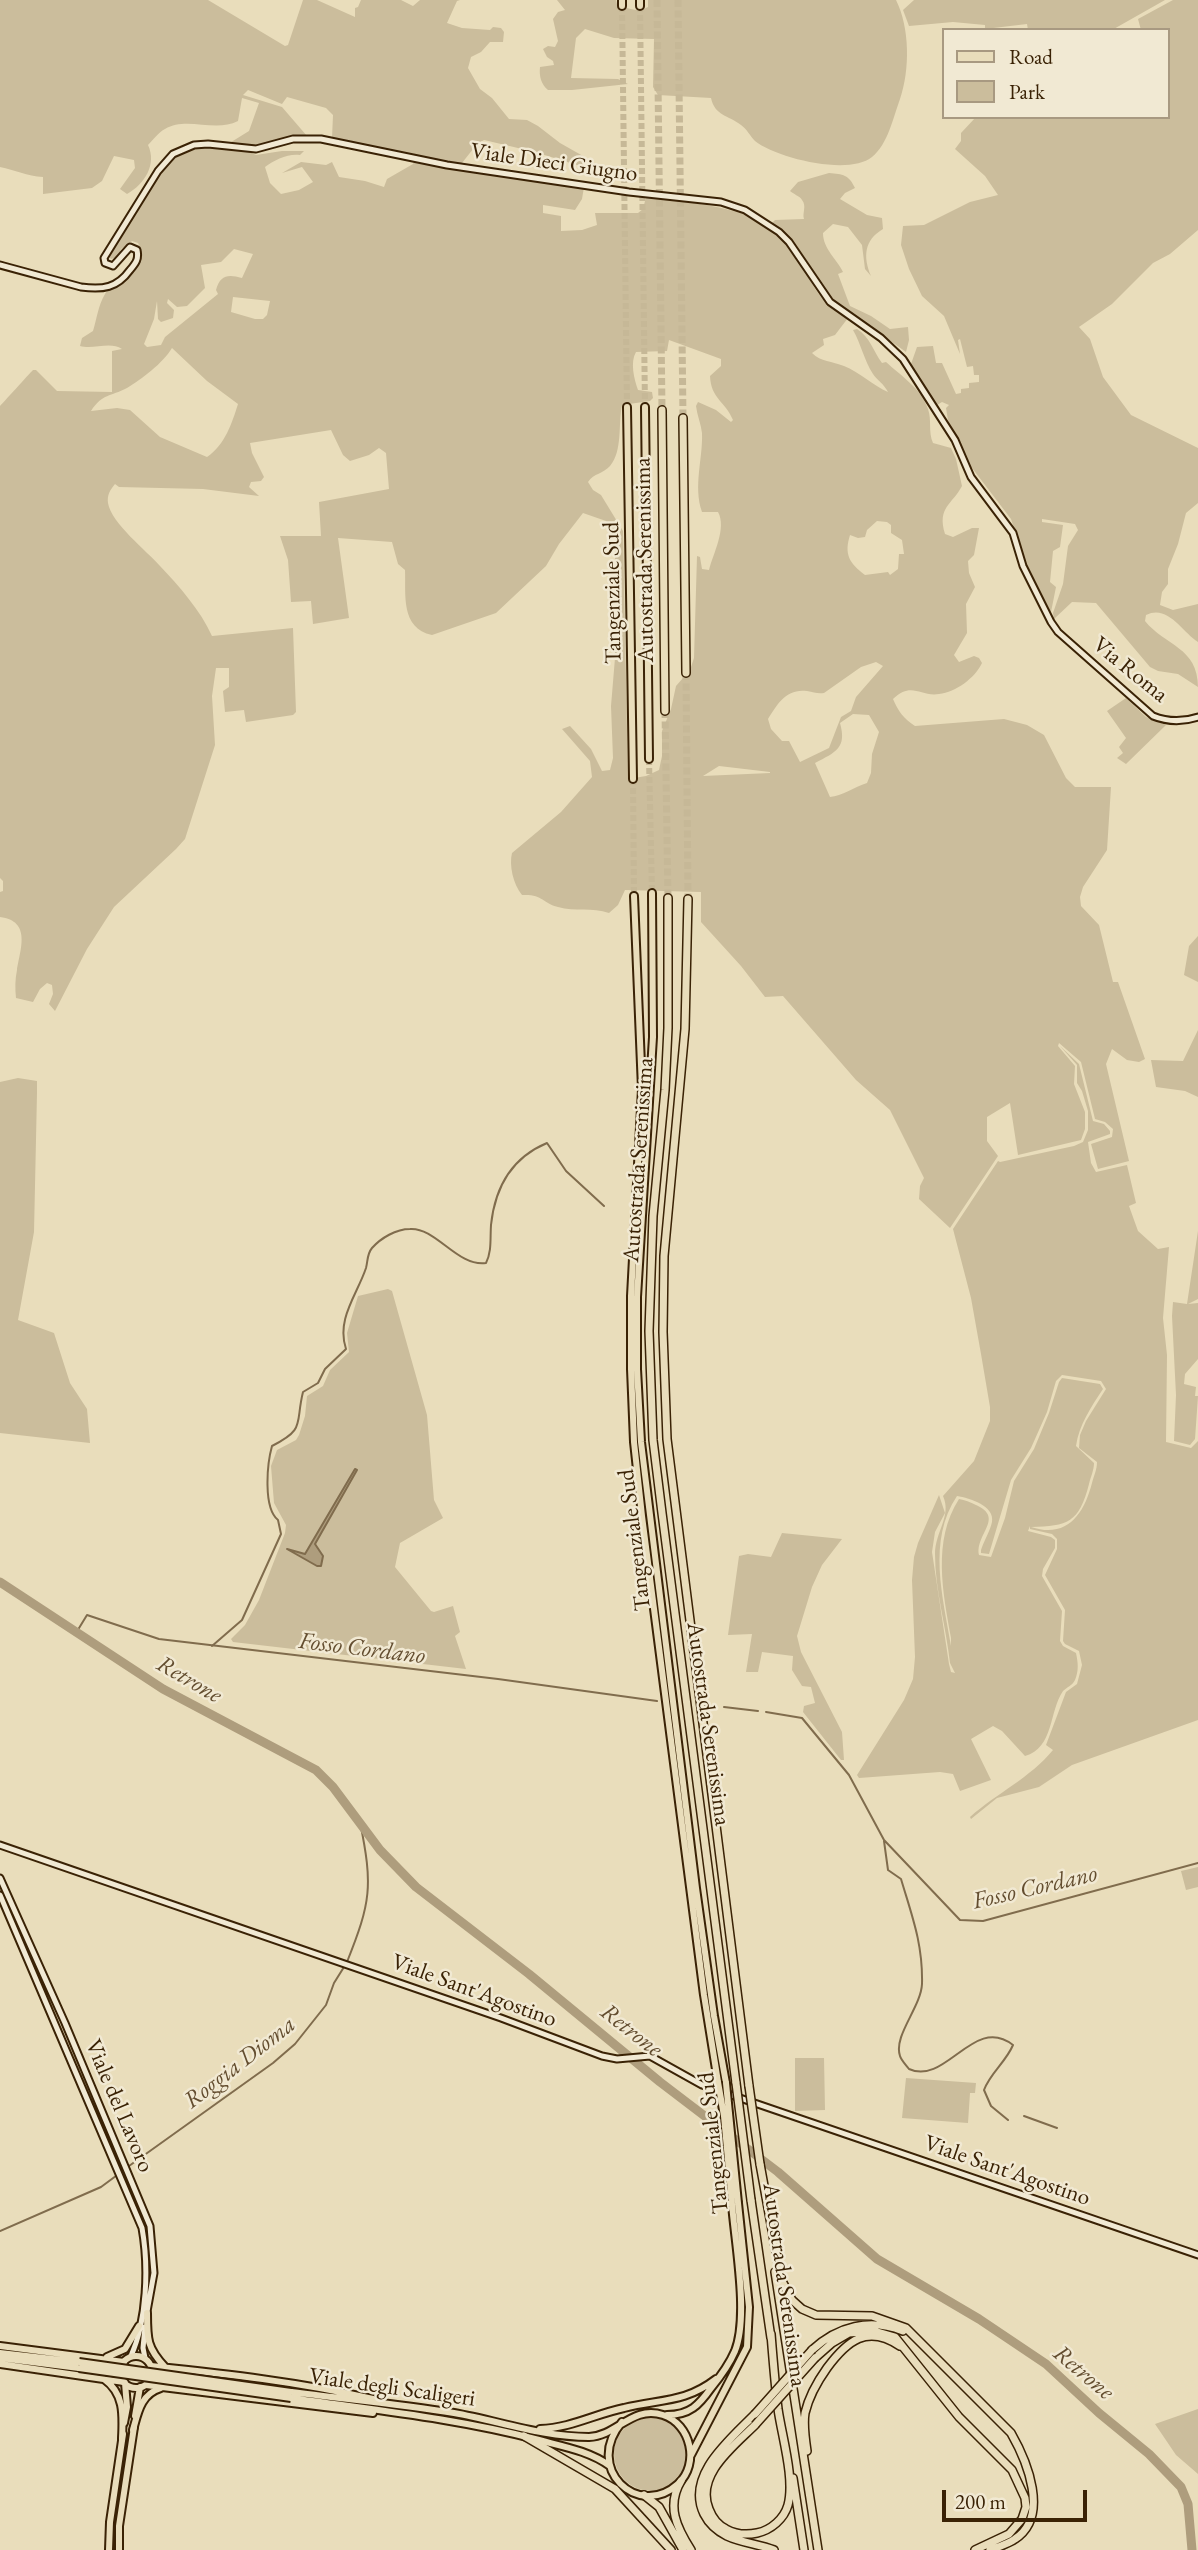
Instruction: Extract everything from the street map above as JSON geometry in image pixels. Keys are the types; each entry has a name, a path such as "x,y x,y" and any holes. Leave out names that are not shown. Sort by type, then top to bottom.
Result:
{"highway":[{"name":"Autostrada Serenissima","path":"662,410 665,711"},
{"name":"Autostrada Serenissima","path":"683,418 686,673"},
{"name":"Autostrada Serenissima","path":"668,898 668,1028 650,1255 649,1368 653,1440 751,2200 804,2550"},
{"name":"Autostrada Serenissima","path":"688,899 685,1029 664,1256 663,1344 667,1439 764,2198 818,2550"},
{"path":"760,2164 781,2279 792,2300 802,2309 816,2315 864,2315 887,2319 906,2328 1011,2433 1024,2460 1034,2499 1032,2515 1025,2530 1016,2539 990,2550"},
{"path":"771,2334 789,2477 789,2502 782,2518 770,2528 738,2533 723,2528 714,2519 707,2502 706,2488 715,2468 755,2425 813,2354 823,2341 838,2332 870,2323 893,2328 922,2342"},
{"path":"774,2550 736,2540 718,2531 707,2518 700,2503 701,2484 708,2467 813,2354 838,2338 858,2331 874,2331 895,2337 959,2417 1012,2470 1024,2493 1024,2513 1014,2530 975,2550"},
{"path":"818,2550 804,2428 806,2410 813,2390 839,2353 849,2343 862,2338 875,2336 891,2341 905,2350 918,2364"},
{"path":"524,2433 615,2488 671,2550"},
{"path":"681,2481 675,2493 673,2510 681,2533 691,2550"},
{"path":"644,2495 659,2507 683,2550"}],"main road":[{"name":"Viale Dieci Giugno","path":"0,265 81,287 103,288 119,283 138,260 137,250 130,247 113,266 105,263 104,258 158,171 173,155 194,145 256,149 293,139 321,139 447,165 734,206 779,232 800,256 830,302 881,338 903,359 956,440 971,477 1013,533 1023,566 1051,622"},
{"name":"Tangenziale Sud","path":"627,407 633,779"},
{"name":"Tangenziale Sud","path":"645,407 649,760"},
{"name":"Via Roma","path":"1051,622 1058,632 1153,716 1182,721 1198,717"},
{"name":"Tangenziale Sud","path":"652,893 653,1037 637,1297 641,1442 749,2307 747,2347 733,2378 696,2442 691,2457"},
{"name":"Tangenziale Sud","path":"634,895 642,1089 631,1296 634,1442 701,1969 722,2082"},
{"name":"Viale Sant'Agostino","path":"0,1845 339,1961 602,2056 617,2059 642,2056 660,2060 702,2085 1198,2255"},
{"name":"Viale Sant'Agostino","path":"0,1852 13,1850"},
{"name":"Viale del Lavoro","path":"0,1878 124,2165 122,2172 142,2228 146,2273 137,2343 131,2356"},
{"name":"Viale del Lavoro","path":"0,1895 122,2172 150,2226 154,2273 143,2348 145,2358"},
{"name":"Tangenziale Sud","path":"664,2415 688,2412 696,2407 723,2373 736,2350 740,2322 735,2204"},
{"path":"147,2313 148,2343 165,2367"},
{"path":"101,2358 125,2349 139,2326"},
{"path":"0,2346 124,2361"},
{"name":"Viale degli Scaligeri","path":"0,2355 291,2395 524,2433 596,2437 634,2415 664,2415"},
{"path":"109,2550 110,2522 127,2407 120,2372 124,2361 131,2356 145,2358 151,2366 152,2376 143,2386 133,2430 119,2526 119,2550"},
{"path":"0,2364 143,2386 354,2412 428,2417"},
{"path":"151,2366 243,2375 323,2388 413,2408"},
{"path":"524,2433 573,2425 624,2408 676,2400 705,2387 723,2373"},
{"path":"102,2378 116,2389 121,2401 122,2439"},
{"path":"133,2430 144,2399 150,2393 163,2388"},
{"name":"Viale degli Scaligeri","path":"291,2395 453,2413 524,2433 599,2458 610,2466 622,2485 644,2495"},
{"path":"644,2495 664,2493 681,2481 691,2457 686,2434 664,2415"},
{"path":"610,2466 610,2441 622,2422"}],"green space":[{"path":"0,0 208,0 285,46 288,45 303,0 317,0 355,17 355,8 361,0 401,0 413,6 420,0 460,0 457,1 447,23 462,28 501,28 504,32 503,42 490,42 481,52 471,57 468,68 480,89 492,98 509,119 527,120 538,126 583,156 586,164 577,165 484,140 477,144 458,168 584,187 582,199 575,210 543,205 543,213 561,216 561,231 582,230 597,225 595,213 638,213 643,209 646,197 722,208 741,213 774,230 792,250 821,296 831,307 848,318 835,335 823,339 824,345 812,353 823,360 850,369 888,392 870,369 853,330 857,329 868,340 882,363 886,362 916,389 928,409 933,443 951,448 962,486 944,512 945,534 953,537 972,528 979,528 974,555 968,561 969,573 975,587 966,604 967,633 954,655 959,662 974,656 982,663 970,679 958,687 939,694 906,691 893,699 897,707 915,726 1004,719 1027,725 1044,735 1066,778 1075,787 1111,787 1107,850 1083,887 1080,897 1081,906 1099,925 1113,982 1118,982 1145,1059 1139,1062 1127,1060 1112,1049 1106,1064 1129,1161 1098,1169 1091,1144 1112,1137 1113,1129 1105,1122 1095,1119 1081,1062 1059,1043 1058,1046 1075,1066 1074,1084 1085,1112 1085,1129 1081,1140 1018,1155 1010,1103 987,1117 987,1141 998,1156 950,1228 919,1199 924,1178 890,1110 856,1080 783,996 765,997 701,922 701,892 625,890 618,905 609,913 564,908 538,897 522,895 512,874 512,853 561,812 592,777 590,761 562,729 570,726 591,749 602,771 610,770 613,758 611,706 615,658 615,549 606,521 583,513 546,566 496,613 432,635 414,625 410,618 405,570 398,564 392,542 338,538 349,618 313,624 311,601 291,602 288,560 280,536 321,536 319,502 389,489 386,453 379,448 369,455 350,461 343,455 331,430 250,443 264,477 261,481 251,482 249,487 259,496 203,489 119,487 115,484 110,491 108,503 116,519 182,590 212,636 293,628 296,712 293,715 246,722 244,710 225,712 223,691 229,687 229,668 216,668 212,696 215,745 185,839 114,907 87,949 55,1011 49,1004 53,994 52,985 47,983 33,1002 16,998 22,938 17,924 0,917 3,881 0,878 0,406 33,370 57,391 112,392 112,351 122,349 112,346 80,346 82,338 93,331 105,294 134,261 140,247 132,241 121,249 118,257 111,259 108,255 158,171 173,154 194,145 242,149 256,155 304,151 300,155 282,158 265,167 270,183 281,194 299,190 313,182 302,167 282,173 301,162 326,165 332,162 339,177 384,187 387,179 413,164 417,156 332,138 333,115 326,108 287,97 282,104 248,90 243,95 282,107 307,136 258,148 228,144 249,131 259,103 242,98 238,121 220,125 174,125 161,132 148,145 151,159 148,173 139,185 127,194 120,189 135,168 134,160 114,156 102,181 92,188 43,194 43,177 0,167","holes":["234,249 253,254 242,278 229,276 222,279 216,290 218,294 165,337 161,345 147,347 144,344 154,319 157,301 158,319 161,322 173,318 174,310 167,303 168,299 177,307 187,306 205,288 201,265 221,262","233,297 270,301 267,315 263,319 231,312","669,340 721,359 721,366 710,376 711,384 733,420 731,422 716,410 698,402 696,406 702,433 699,502 702,512 718,512 720,533 709,570 702,569 700,557 697,556 694,658 690,670 676,686 662,731 659,770 646,776 628,779 623,531 601,495 593,490 588,482 607,469 614,460 622,405 650,401 653,398 652,392 638,390 633,366 636,352 667,351","172,348 207,381 238,404 223,440 207,457 160,437 130,410 117,408 91,411 103,398 133,384","877,521 891,525 891,533 902,540 904,554 899,554 898,569 890,575 888,572 865,575 855,566 848,553 850,535 865,537 867,530","876,662 883,666 856,697 851,711 841,717 829,748 800,762 789,741 782,741 771,729 768,719 779,703 794,692 824,693 861,667","853,714 869,715 879,732 867,783 830,797 815,763 838,748 842,731 840,723","719,766 770,773 703,776"]},
{"path":"557,0 616,0 617,4 636,10 648,7 648,0 896,0 906,36 907,62 903,88 886,138 872,157 847,165 795,159 755,141 743,127 719,112 711,98 658,95 653,87 654,39 614,38 585,29 576,38 571,78 618,79 628,84 548,90 541,80 540,67 554,65 543,49 548,46 555,47 558,41 553,19 558,12 565,10"},
{"path":"914,0 1165,0 1116,28 1028,28 1027,24 985,28 985,25 953,22 909,26 903,10"},
{"path":"1173,0 1198,0 1198,230 1170,254 1153,263 1112,304 1079,327 1090,339 1103,377 1131,415 1198,448 1198,503 1186,513 1160,605 1173,610 1198,604 1198,642 1161,613 1146,615 1145,621 1187,655 1197,674 1198,687 1178,674 1150,667 1096,603 1072,602 1054,619 1053,613 1063,584 1068,546 1078,530 1075,524 1042,519 1042,522 1063,525 1060,547 1053,551 1050,582 1056,587 1049,613 1027,567 1011,519 969,464 948,420 946,408 949,405 942,402 937,405 911,364 917,347 933,346 936,363 942,363 956,394 961,393 961,389 969,388 969,383 979,382 979,375 974,375 973,366 967,367 960,339 960,354 944,316 922,296 901,245 903,226 924,225 970,202 998,195 985,176 955,149 961,141 961,133 974,119 1170,119 1170,28 1140,28 1138,19"},
{"path":"829,173 845,176 855,188 840,199 867,215 882,218 883,229 872,238 867,250 871,276 865,269 862,245 848,227 833,224 823,233 828,249 843,272 838,274 850,306 890,329 908,327 906,352 832,299 792,241 771,224 775,220 804,219 803,202 790,191 798,182"},
{"path":"1126,698 1146,717 1166,725 1126,764 1117,758 1123,753 1119,747 1126,738 1107,711"},
{"path":"1198,936 1198,982 1184,975 1189,946"},
{"path":"1198,1030 1198,1097 1185,1091 1156,1087 1151,1060 1183,1061"},
{"path":"1060,1046 1079,1064 1093,1121 1104,1124 1110,1131 1110,1134 1088,1142 1091,1163 1096,1172 1127,1165 1136,1203 1129,1206 1138,1231 1158,1249 1169,1247 1163,1318 1167,1355 1166,1442 1191,1448 1198,1441 1198,1720 1072,1765 1039,1787 997,1798 971,1819 980,1808 1034,1769 1053,1750 1046,1745 1066,1692 1077,1684 1082,1665 1079,1651 1063,1641 1065,1610 1045,1575 1057,1549 1057,1539 1052,1534 1030,1529 1030,1526 1028,1531 1055,1540 1055,1548 1042,1576 1062,1611 1060,1641 1063,1646 1076,1653 1078,1670 1074,1682 1063,1691 1059,1699 1050,1728 1041,1745 1025,1756 1002,1731 993,1726 971,1739 991,1780 960,1791 953,1774 940,1772 859,1778 857,1775 904,1700 913,1679 914,1557 939,1495 945,1513 935,1532 932,1552 949,1664 951,1672 955,1673 950,1663 939,1595 935,1568 936,1546 946,1510 943,1496 974,1461 990,1421 990,1407 971,1298 953,1229 998,1161 1083,1142 1088,1130 1088,1111 1077,1083 1077,1065","holes":["1062,1375 1101,1381 1106,1389 1086,1421 1080,1435 1079,1448 1097,1462 1097,1468 1084,1505 1072,1521 1055,1530 1031,1527 1063,1523 1070,1520 1081,1507 1094,1463 1076,1446 1083,1423 1103,1389 1100,1384 1062,1378 1059,1382 1034,1449 1014,1481 1005,1518 991,1557 979,1555 981,1540 989,1521 988,1515 976,1505 959,1499 945,1532 942,1550 943,1585 951,1646 941,1589 940,1550 942,1532 957,1496 975,1501 990,1511 992,1522 981,1550 981,1553 989,1554 1011,1480 1031,1448 1047,1412 1056,1381"]},
{"path":"18,1078 37,1081 37,1093 34,1232 18,1320 54,1333 70,1383 87,1409 90,1443 0,1433 0,1082"},
{"path":"1198,1231 1198,1299 1188,1304 1198,1303 1198,1359 1185,1374 1184,1384 1196,1387 1195,1396 1198,1396 1195,1439 1190,1445 1174,1441 1176,1395 1172,1316 1173,1302 1187,1304"},
{"path":"388,1289 392,1291 427,1415 434,1500 443,1518 400,1543 395,1567 431,1611 453,1606 460,1632 455,1636 466,1669 233,1642 231,1639 245,1625 259,1600 285,1533 286,1525 274,1503 271,1466 277,1450 296,1440 305,1416 307,1396 323,1386 330,1370 349,1352 347,1333 358,1296"},
{"path":"782,1533 842,1539 822,1565 812,1587 797,1636 801,1652 842,1732 844,1760 841,1760 803,1712 804,1706 815,1703 811,1687 802,1686 792,1670 793,1656 762,1652 758,1672 746,1672 752,1634 728,1635 739,1556 748,1554 771,1557"},
{"path":"1198,1867 1198,1887 1186,1890 1181,1871"},
{"path":"795,2058 824,2058 825,2110 795,2111"},
{"path":"906,2078 976,2083 975,2093 970,2093 968,2123 902,2118"},
{"path":"1198,2409 1198,2474 1176,2455 1155,2424"},
{"path":"651,2417 672,2423 682,2433 688,2454 682,2475 672,2485 651,2491 630,2485 620,2475 614,2454 620,2433 630,2423"}],"shaded area":[{"path":"355,1469 357,1470 315,1544 323,1556 321,1566 287,1549 305,1554"}],"waterway":[{"path":"212,1646 242,1620 281,1534 268,1496 272,1446 295,1430 303,1392 318,1383 325,1369 346,1349 346,1317 372,1248 394,1232 405,1229 420,1230 466,1259 475,1263 486,1263 493,1211 501,1186 507,1175 524,1157 547,1143 566,1171 604,1206"},
{"name":"Retrone","path":"0,1582 163,1689 316,1770 333,1787 380,1850 416,1887 529,1974 660,2082 778,2172 877,2259 979,2319 1046,2364 1149,2454 1181,2487 1188,2504 1192,2550"},
{"name":"Fosso Cordano","path":"76,1633 87,1615 159,1639 498,1679 657,1701"},
{"name":"Fosso Cordano","path":"707,1706 715,1707"},
{"name":"Fosso Cordano","path":"724,1707 758,1711"},
{"name":"Fosso Cordano","path":"766,1712 802,1718 849,1775 884,1840 960,1920 983,1921 1198,1863"},
{"name":"Roggia Dioma","path":"347,1962 361,1924 367,1894 367,1862 360,1822"},
{"path":"884,1841 888,1870 901,1879 909,1905 919,1943 922,1970 920,1993 900,2040 901,2058 909,2069 922,2072 935,2068 973,2043 986,2038 999,2038 1013,2045 984,2090 991,2106 1008,2120"},
{"name":"Roggia Dioma","path":"129,2166 273,2063 295,2044 326,2005 334,1983 344,1967"},
{"path":"1024,2116 1057,2128"},
{"name":"Roggia Dioma","path":"0,2231 101,2187 124,2170"}],"tunnel":[{"path":"657,0 662,410"},
{"path":"678,0 683,418"},
{"path":"622,6 627,407"},
{"path":"640,6 645,407"},
{"path":"686,673 688,899"},
{"path":"665,711 668,898"},
{"path":"649,759 652,893"},
{"path":"633,779 634,896"}]}
